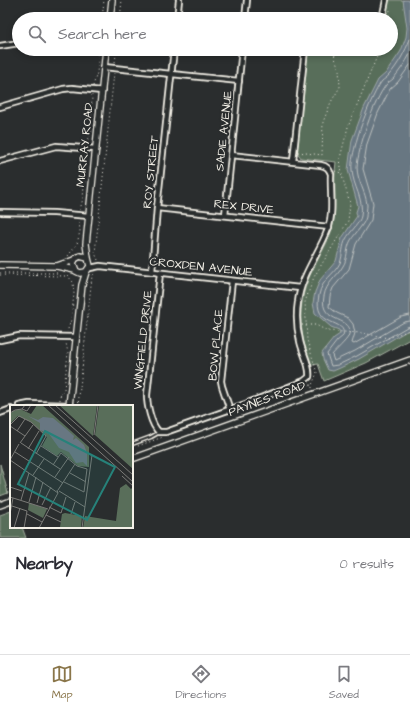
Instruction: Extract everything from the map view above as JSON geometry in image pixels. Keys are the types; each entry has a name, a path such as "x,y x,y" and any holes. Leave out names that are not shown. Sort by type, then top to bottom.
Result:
{"street":[{"path":"111,12 112,0"},
{"path":"178,12 179,0"},
{"path":"246,12 247,0"},
{"path":"383,12 386,0"},
{"path":"0,46 12,44"},
{"name":"MURRAY ROAD","path":"88,259 86,244 105,56"},
{"name":"ROY STREET","path":"152,272 157,208 173,56"},
{"name":"SADIE AVENUE","path":"225,215 241,56"},
{"path":"293,161 304,56"},
{"path":"104,67 239,81"},
{"path":"0,107 63,89 72,88 102,91"},
{"path":"0,161 56,146 96,149"},
{"path":"159,432 166,432 230,410 309,377 309,370 299,340 297,326 298,302 300,288 308,268 319,250 329,227 331,214 330,170 324,165 231,155"},
{"name":"REX DRIVE","path":"157,208 329,227"},
{"path":"0,212 54,213 89,216"},
{"name":"MURRAY ROAD","path":"77,258 86,244"},
{"path":"24,405 70,405 82,285 88,270 88,259 83,256 77,258 67,266"},
{"path":"77,258 73,266 82,285"},
{"name":"CROXDEN AVENUE","path":"88,259 98,266"},
{"path":"0,265 67,266 77,272 88,270"},
{"name":"CROXDEN AVENUE","path":"88,270 98,266 300,288"},
{"name":"WINGFIELD DRIVE","path":"159,432 157,431 148,408 147,395 160,273"},
{"name":"BOW PLACE","path":"230,410 221,381 232,281"},
{"path":"0,340 13,336 76,337"},
{"name":"PAYNES ROAD","path":"133,459 410,360"},
{"path":"0,413 10,409"},
{"path":"0,505 10,501"}],"lane":[{"path":"133,444 151,437 159,432"}],"path":[{"path":"103,12 104,0"},
{"path":"121,12 122,0"},
{"path":"67,276 66,257 77,244 80,231 79,225 86,164 85,156 90,132 93,90 98,56"},
{"path":"78,405 92,276 96,272 98,266 98,259 95,253 116,56"},
{"path":"294,151 322,155 323,122 331,102 340,87 338,69 334,56"},
{"path":"0,272 59,273"},
{"path":"0,276 67,276 73,282 74,294 71,320 66,336 67,360 64,389 60,396 59,404"},
{"path":"297,326 310,324 316,325 327,331 362,333 388,338 410,330"}],"green space":[{"path":"389,0 410,0 410,339 366,363 324,381 318,364 310,364 303,340 301,316 304,293 308,281 327,242 333,225 335,209 336,162 301,158 297,152 307,56 398,56 398,12 386,12"},
{"path":"0,464 8,493 0,496"},
{"path":"10,511 10,528 22,528 26,538 0,538 0,515"}],"water":[{"path":"403,0 410,0 410,329 359,359 333,371 328,370 322,353 334,338 340,334 339,330 331,327 315,313 313,303 315,292 320,280 336,261 342,238 357,216 356,212 358,206 348,170 352,140 364,108 378,80 386,73 401,51 406,37 407,28"}]}
